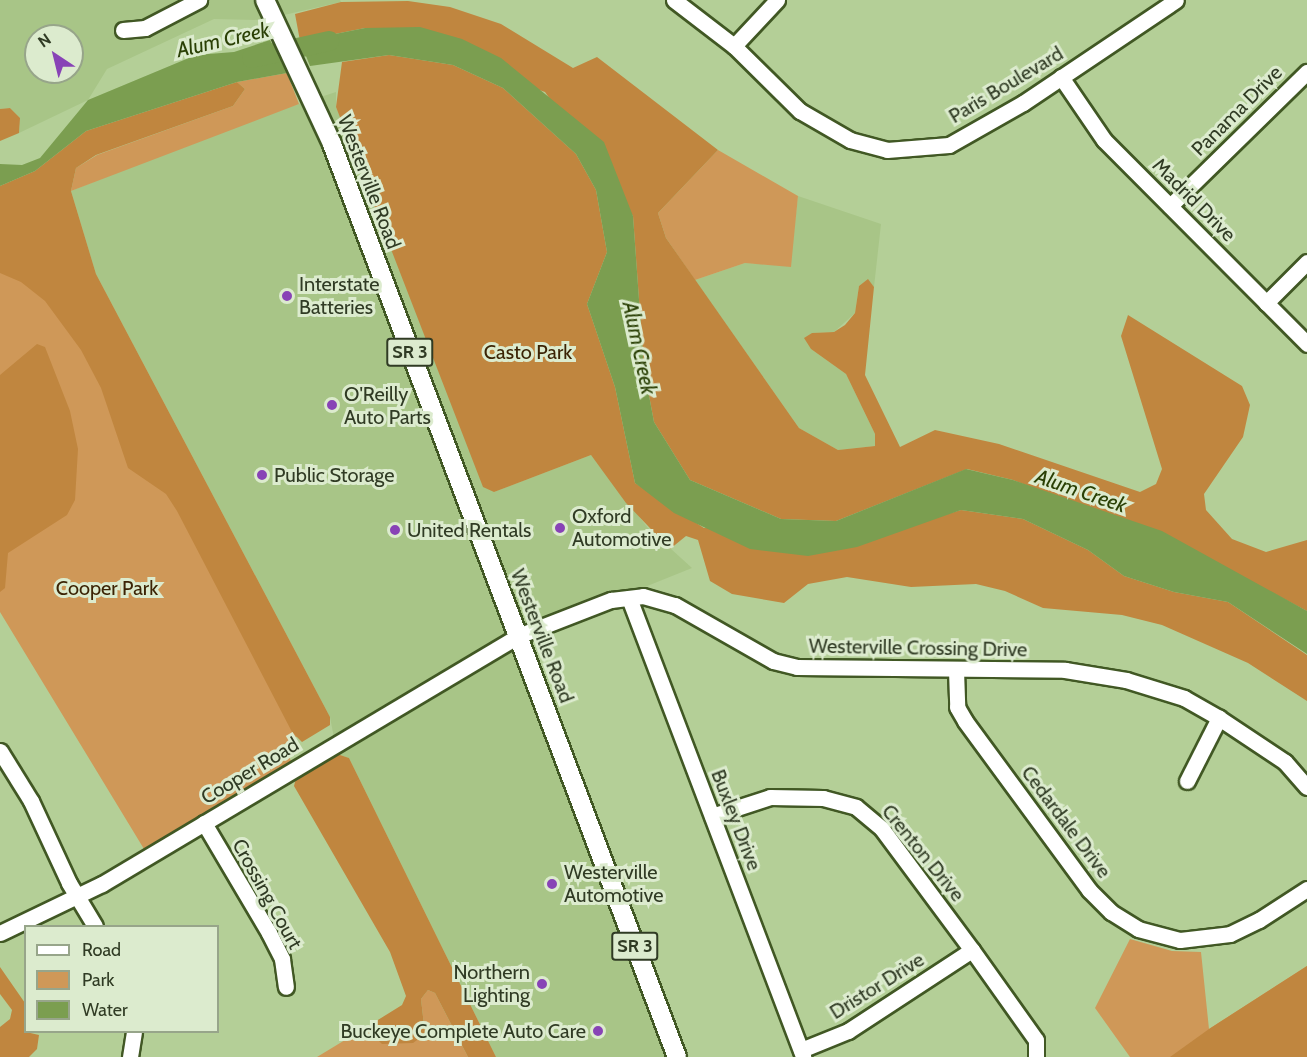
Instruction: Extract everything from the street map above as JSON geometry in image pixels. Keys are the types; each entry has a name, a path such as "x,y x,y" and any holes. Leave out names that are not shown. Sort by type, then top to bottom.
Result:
{"main road":[{"name":"Westerville Road","path":"265,0 308,89 677,1057"}],"street":[{"path":"123,30 145,28 199,0"},
{"name":"Paris Boulevard","path":"674,0 734,46 800,111 850,140 887,150 949,145 1061,77 1176,0"},
{"path":"734,46 777,0"},
{"name":"Panama Drive","path":"1170,206 1307,72"},
{"name":"Madrid Drive","path":"1061,77 1104,140 1307,344"},
{"path":"1266,303 1307,262"},
{"name":"Westerville Crossing Drive","path":"518,636 611,600 644,596 675,605 773,661 797,667 1065,670 1126,680 1184,698 1219,718 1286,762 1307,787"},
{"name":"Buxley Drive","path":"629,598 802,1054"},
{"name":"Cooper Road","path":"0,933 77,897 518,636"},
{"name":"Cedardale Drive","path":"956,670 957,707 965,722 1089,890 1111,912 1138,929 1180,940 1200,940 1230,934 1259,921 1307,889"},
{"path":"1187,781 1219,718"},
{"path":"0,751 32,801 77,897 94,925"},
{"name":"Crenton Drive","path":"712,816 770,797 823,798 856,807 882,829 972,950 1031,1032 1037,1053"},
{"name":"Crossing Court","path":"204,823 282,958 286,987"},
{"name":"Dristor Drive","path":"802,1054 848,1031 972,950"},
{"path":"130,1057 134,1033"}],"shaded area":[{"path":"0,0 340,0 341,2 262,20 214,19 107,69 88,100 19,133 20,118 10,108 0,109"},
{"path":"336,92 336,107 494,492 591,455 648,528 692,568 518,638 680,1057 496,1057 349,758 337,754 330,717 96,274 71,191 249,120"},
{"path":"798,196 881,224 874,287 868,280 859,286 855,313 834,332 812,333 811,349 846,374 875,434 875,446 838,450 799,428 695,280 745,263 790,266"}],"green space":[{"path":"408,1 450,7 501,24 573,68 597,57 718,150 658,213 666,238 799,428 838,450 875,446 875,434 846,374 811,349 804,338 812,333 834,332 845,325 855,313 859,286 868,279 874,287 865,375 900,447 935,430 999,444 1140,492 1156,484 1162,469 1121,336 1128,315 1242,386 1250,405 1243,437 1204,494 1206,510 1232,539 1266,552 1307,540 1307,611 1256,584 1077,504 1013,480 967,469 836,521 781,519 690,480 654,422 644,369 633,216 545,92 365,28 300,41 295,14 341,2"},
{"name":"Casto Park","path":"389,55 453,65 503,88 576,154 596,190 607,252 587,304 615,387 635,483 704,528 914,524 961,510 1023,519 1088,550 1124,576 1174,592 1228,602 1307,655 1307,701 1248,663 1162,625 1122,615 1043,608 1005,591 976,584 911,587 847,577 808,584 784,603 732,594 710,581 698,540 686,536 670,549 626,503 591,455 494,492 483,487 336,107 342,62"},
{"path":"287,73 299,104 71,191 76,168 97,155 233,106 245,89 237,82"},
{"path":"237,82 245,89 233,106 96,155 76,168 71,191 96,274 330,717 330,725 302,742 292,732 177,511 166,494 128,468 101,388 81,350 45,301 21,282 0,273 0,186 35,171 86,131"},
{"path":"10,108 20,118 19,133 0,141 0,109"},
{"path":"718,150 798,196 791,267 745,263 695,280 666,238 658,213"},
{"name":"Cooper Park","path":"0,199 105,374 301,734 283,745 291,761 144,849 0,612"},
{"path":"37,344 45,347 70,411 78,449 75,500 67,515 8,553 5,588 0,592 0,375"},
{"path":"337,754 349,758 496,1057 468,1057 435,993 428,990 421,999 425,1034 413,1043 382,1044 371,1033 373,1023 402,1005 406,996 390,952 294,786 296,778"},
{"path":"1130,939 1172,951 1201,952 1209,1029 1307,966 1307,1057 1130,1057 1095,1008"},
{"path":"1307,966 1307,1057 1170,1057 1209,1029"},
{"path":"0,967 24,1002 24,1033 39,1035 37,1049 29,1057 0,1057 0,1027 10,1019 12,1010 0,994"},
{"path":"428,990 435,993 468,1057 317,1057 373,1023 371,1033 425,1034 421,999"}],"water":[{"path":"420,27 462,39 501,58 604,142 633,216 644,369 654,422 690,480 781,519 836,521 966,469 1013,480 1162,531 1307,611 1307,654 1228,602 1174,592 1124,576 1088,550 1023,519 961,510 857,547 808,556 750,549 674,513 635,483 615,387 587,304 607,252 596,190 576,154 503,88 453,65 389,55 310,66 300,41 365,28"},
{"path":"270,40 287,73 237,82 86,131 35,171 0,186 0,164 22,165 40,158 88,100 196,55 234,52"}],"waterway":[{"name":"Alum Creek","path":"252,58 329,41"}],"place":[{"name":"Interstate Batteries","path":"287,296"},
{"name":"O'Reilly Auto Parts","path":"332,405"},
{"name":"Public Storage","path":"262,475"},
{"name":"Oxford Automotive","path":"560,528"},
{"name":"United Rentals","path":"395,530"},
{"name":"Westerville Automotive","path":"552,884"},
{"name":"Northern Lighting","path":"542,984"},
{"name":"Buckeye Complete Auto Care","path":"598,1031"}]}
